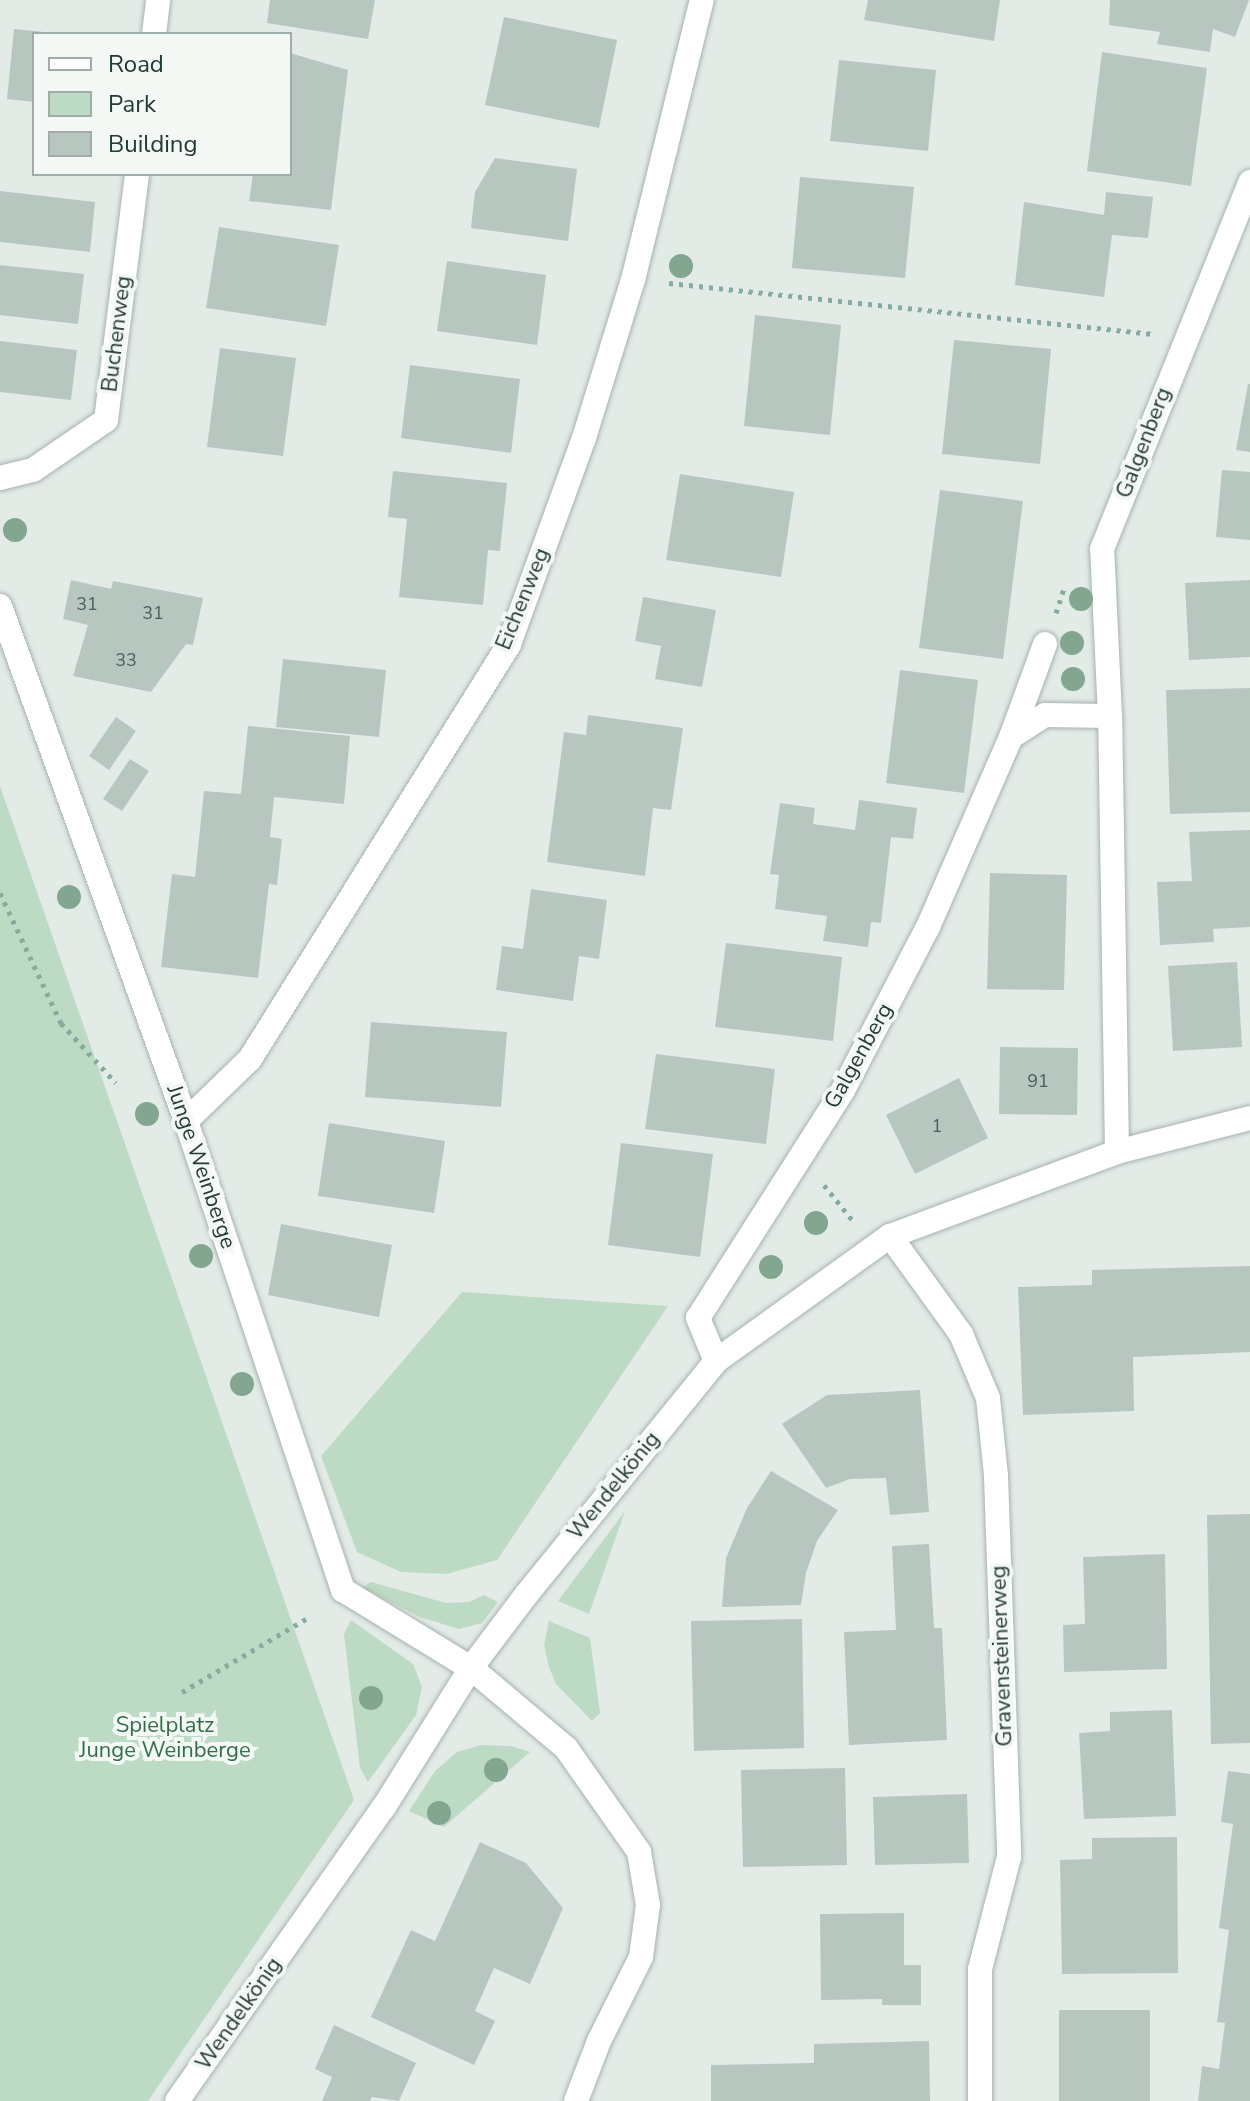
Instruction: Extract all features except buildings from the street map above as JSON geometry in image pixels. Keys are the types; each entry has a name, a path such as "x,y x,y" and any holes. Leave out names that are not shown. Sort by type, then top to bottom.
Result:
{"street":[{"path":"154,32 158,0"},
{"name":"Eichenweg","path":"186,1121 250,1059 509,644 584,438 633,280 702,0"},
{"name":"Buchenweg","path":"0,478 33,470 106,420 137,176"},
{"name":"Galgenberg","path":"1117,1152 1110,716 1102,549 1250,182"},
{"name":"Junge Weinberge","path":"0,606 186,1121 343,1590 471,1668 566,1748 639,1852 648,1905 641,1957 599,2041 576,2101"},
{"name":"Galgenberg","path":"716,1361 698,1318 843,1090 928,927 1011,737 1045,644"},
{"path":"1011,737 1045,715 1110,716"},
{"name":"Wendelkönig","path":"177,2101 384,1807 471,1668 526,1595 716,1361 882,1242 1117,1152 1250,1118"},
{"name":"Gravensteinerweg","path":"882,1242 961,1334 988,1398 994,1461 1009,1857 980,1969 980,2101"}],"path":[{"path":"633,280 1186,337"},
{"path":"0,893 61,1023 116,1083"},
{"path":"802,1155 882,1242"},
{"path":"182,1692 306,1619"}],"green space":[{"name":"Spielplatz Junge Weinberge","path":"0,786 354,1800 148,2101 0,2101"},
{"path":"462,1292 668,1306 497,1560 447,1574 401,1572 357,1552 321,1456"},
{"path":"625,1511 589,1614 558,1601"},
{"path":"371,1582 446,1603 469,1602 484,1595 498,1602 482,1623 459,1629 420,1617 362,1588"},
{"path":"351,1620 413,1664 422,1687 416,1715 368,1782 360,1768 344,1634"},
{"path":"549,1621 590,1638 600,1713 592,1721 556,1684 544,1645"},
{"path":"481,1745 511,1746 530,1752 444,1827 409,1811 435,1771 457,1752"}]}
